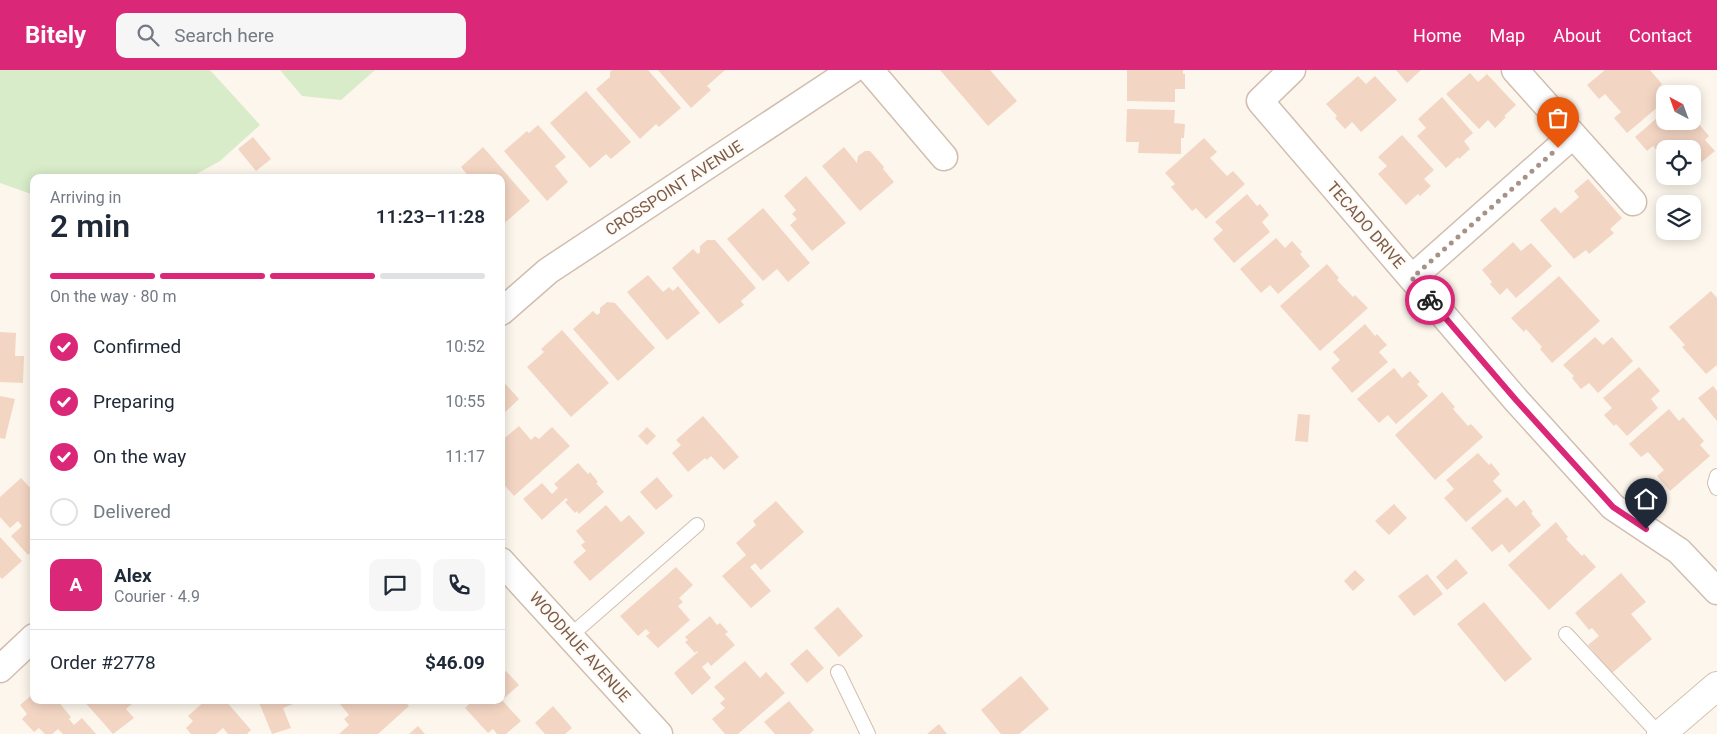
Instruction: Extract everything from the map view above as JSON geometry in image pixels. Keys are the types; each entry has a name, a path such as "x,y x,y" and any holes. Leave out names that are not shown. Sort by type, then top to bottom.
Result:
{"main road":[{"path":"1660,734 1717,686"}],"street":[{"name":"CROSSPOINT AVENUE","path":"505,309 548,271 852,70"},
{"path":"870,70 944,157"},
{"name":"TECADO DRIVE","path":"1292,70 1260,100 1516,400 1613,507 1679,551 1717,591"},
{"path":"1515,70 1633,202"},
{"path":"1412,278 1573,135"},
{"name":"WOODHUE AVENUE","path":"505,564 659,734"},
{"path":"0,669 30,641"}],"lane":[{"path":"1717,476 1715,483 1717,488"},
{"path":"570,636 697,525"},
{"path":"1566,634 1660,734"},
{"path":"838,672 868,734"}],"green space":[{"path":"0,70 210,70 260,125 220,161 196,174 30,174 30,194 0,183"},
{"path":"280,70 375,70 341,100 302,96"}],"building":[{"path":"612,70 648,70 681,108 659,127 656,124 640,139 596,89 610,77"},
{"path":"658,70 725,70 707,86 711,90 691,108"},
{"path":"940,70 990,70 1017,101 988,126"},
{"path":"1127,70 1183,70 1183,74 1185,74 1185,89 1175,89 1175,102 1127,101"},
{"path":"1396,70 1421,70 1407,83"},
{"path":"1605,70 1650,70 1662,84 1656,85 1656,109 1627,133 1614,118 1621,112 1605,94 1599,99 1587,85"},
{"path":"1470,73 1478,82 1487,74 1516,105 1495,128 1488,120 1479,129 1446,94"},
{"path":"1358,76 1366,84 1375,76 1397,100 1361,132 1352,122 1345,129 1326,104"},
{"path":"586,91 631,142 611,159 606,154 590,168 550,123"},
{"path":"1442,97 1473,133 1464,141 1470,149 1446,168 1417,136 1426,128 1418,119"},
{"path":"1127,109 1175,110 1174,123 1185,124 1184,138 1181,138 1181,154 1138,153 1139,142 1126,142"},
{"path":"1656,119 1656,130 1701,130 1701,127 1709,136 1705,140 1715,151 1701,163 1701,140 1656,140 1656,150 1653,146 1647,151 1635,137"},
{"path":"538,125 566,157 555,166 568,182 547,201 504,151 527,131 529,133"},
{"path":"1402,135 1434,170 1424,179 1431,186 1406,205 1378,174 1387,166 1378,157"},
{"path":"253,137 271,159 256,171 238,149"},
{"path":"1204,138 1217,152 1210,158 1227,176 1233,171 1245,184 1206,219 1196,208 1192,211 1171,187 1175,184 1165,173"},
{"path":"483,147 530,201 505,223 505,174 467,174 461,167"},
{"path":"844,147 857,163 858,156 865,151 870,151 894,182 860,211 822,166"},
{"path":"806,176 846,223 812,251 790,225 797,219 792,214 796,210 784,196"},
{"path":"1588,179 1622,218 1610,229 1614,233 1589,254 1586,250 1574,259 1540,220 1555,207 1561,213 1579,197 1574,191"},
{"path":"1247,194 1257,206 1260,204 1269,215 1262,222 1270,232 1234,263 1213,239 1223,230 1215,222"},
{"path":"763,208 810,263 788,282 777,269 763,281 727,239"},
{"path":"1276,238 1285,248 1292,241 1302,252 1300,254 1310,266 1278,294 1270,285 1261,293 1240,269"},
{"path":"707,240 715,240 756,288 741,301 744,305 719,324 672,268 693,249 698,254 700,246"},
{"path":"1513,242 1521,251 1531,243 1552,266 1516,298 1507,288 1500,295 1490,284 1492,282 1482,270"},
{"path":"1327,264 1339,278 1337,280 1353,297 1355,295 1368,308 1320,351 1280,306"},
{"path":"648,275 663,292 669,287 673,291 678,286 700,313 667,340 627,292"},
{"path":"1559,276 1600,321 1552,363 1540,349 1542,347 1526,329 1524,332 1511,318"},
{"path":"1711,291 1717,298 1717,365 1706,374 1682,347 1685,345 1669,327"},
{"path":"607,302 615,303 655,348 618,381 573,329 593,311 597,315 600,313 600,308"},
{"path":"1365,324 1375,336 1377,334 1387,345 1379,352 1388,362 1352,393 1331,368 1340,360 1333,352"},
{"path":"562,330 609,383 571,417 527,367 544,352 541,349"},
{"path":"0,332 16,333 15,356 24,356 23,383 0,382"},
{"path":"1595,337 1603,345 1612,337 1633,361 1598,393 1589,383 1581,389 1572,378 1574,376 1563,365"},
{"path":"1639,367 1660,391 1651,399 1658,408 1627,436 1604,415 1612,408 1603,398"},
{"path":"1394,368 1402,378 1410,371 1420,382 1417,384 1428,396 1396,424 1388,415 1379,423 1357,399"},
{"path":"505,383 519,399 505,412"},
{"path":"1713,386 1717,391 1717,421 1698,398"},
{"path":"1442,392 1455,407 1453,409 1468,426 1471,424 1483,437 1435,480 1395,435"},
{"path":"0,396 15,399 5,439 0,438"},
{"path":"1669,409 1679,421 1683,417 1704,441 1700,445 1710,456 1670,491 1657,476 1664,470 1648,452 1641,457 1629,444"},
{"path":"1298,414 1310,415 1308,442 1295,441"},
{"path":"703,416 739,457 724,470 711,456 707,460 705,458 688,472 672,453 681,445 676,440"},
{"path":"519,426 531,440 535,436 539,439 552,427 570,446 514,496 505,486 505,438"},
{"path":"647,427 656,436 647,445 638,436"},
{"path":"1478,453 1489,465 1491,463 1500,474 1493,481 1502,491 1466,522 1444,498 1454,489 1446,480"},
{"path":"578,463 588,474 590,472 604,492 579,514 577,511 575,513 565,502 568,500 566,498 542,520 523,499 542,483 552,494 558,488 554,484"},
{"path":"657,477 673,496 656,510 640,492"},
{"path":"21,478 30,488 30,553 28,555 11,536 22,526 18,521 10,528 0,517 0,497"},
{"path":"1507,497 1516,507 1524,500 1533,512 1531,513 1541,525 1509,553 1502,544 1492,552 1471,528"},
{"path":"776,501 804,532 761,570 755,563 750,567 771,591 751,608 722,576 746,555 736,543 756,525 753,521"},
{"path":"1394,504 1407,518 1389,535 1375,521"},
{"path":"606,505 621,522 629,515 645,533 590,581 573,562 586,551 581,545 585,542 576,531"},
{"path":"1556,522 1568,537 1566,539 1582,556 1584,554 1596,567 1549,610 1508,565"},
{"path":"0,537 22,561 2,579 0,577"},
{"path":"1456,559 1468,573 1447,590 1436,577"},
{"path":"676,567 693,585 679,598 683,602 678,606 690,620 658,648 646,636 650,633 646,629 638,636 620,616"},
{"path":"1355,570 1365,580 1353,591 1344,581"},
{"path":"1621,573 1646,602 1631,614 1652,639 1612,673 1588,645 1599,636 1592,628 1589,630 1575,613"},
{"path":"1427,574 1443,594 1414,616 1398,596"},
{"path":"1484,602 1532,659 1505,682 1457,624"},
{"path":"838,607 863,636 839,657 814,628"},
{"path":"710,616 717,625 720,623 728,632 725,634 735,645 711,666 708,662 702,667 711,678 692,695 674,673 698,652 695,653 685,642 688,640 685,637"},
{"path":"807,649 824,668 807,683 790,664"},
{"path":"745,661 760,678 766,672 785,693 738,734 725,734 712,719 725,708 720,703 725,699 714,687"},
{"path":"505,672 519,685 505,697"},
{"path":"1021,676 1049,709 1019,734 1001,734 981,710"},
{"path":"30,696 30,704 60,704 71,717 69,719 74,725 82,718 96,734 63,734 58,729 52,734 45,734 39,728 34,732 22,719 27,714 20,705"},
{"path":"789,701 814,730 810,734 775,734 764,722"},
{"path":"505,703 521,721 506,734 497,734 493,729 488,733 465,708 470,704"},
{"path":"87,704 132,704 126,709 134,718 113,734"},
{"path":"202,704 228,704 251,730 247,734 228,734 223,728 216,734 191,734 186,728 193,721 188,716"},
{"path":"260,704 293,704 283,708 291,728 272,734"},
{"path":"340,704 407,704 409,706 378,734 339,734 349,725 344,719 349,715"},
{"path":"553,706 572,728 565,734 545,734 535,723"},
{"path":"939,724 947,734 927,734"},
{"path":"418,726 425,734 409,734"}],"way so far":[{"path":"1430,300 1412,278 1558,148"}],"route":[{"path":"1430,300 1516,400 1613,507 1646,529"}]}
